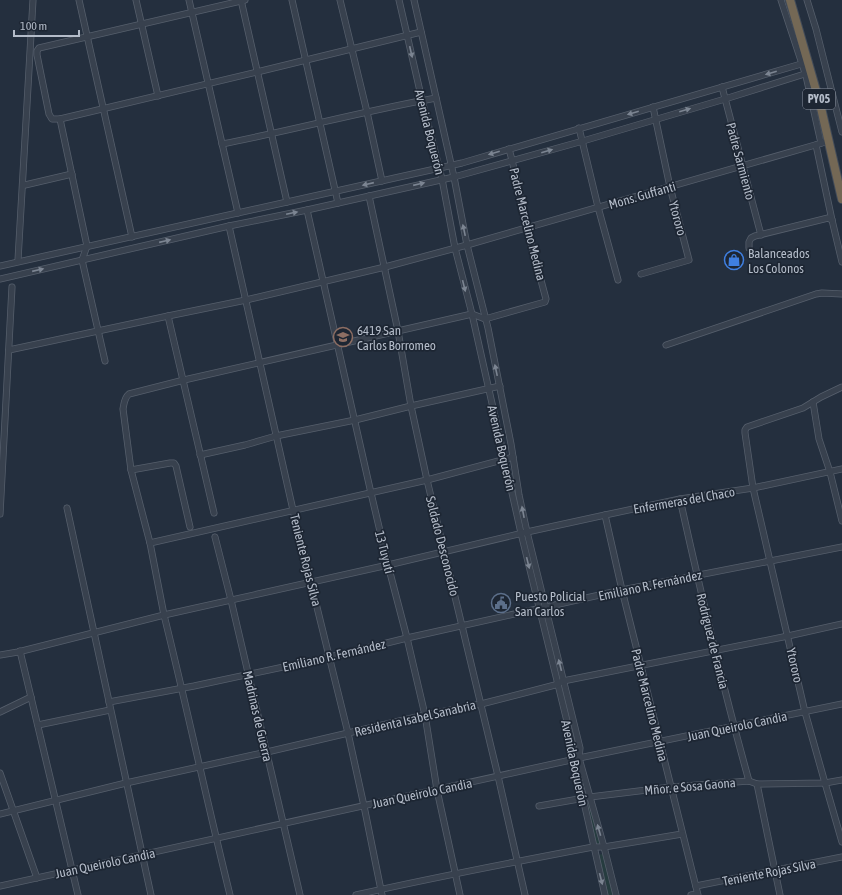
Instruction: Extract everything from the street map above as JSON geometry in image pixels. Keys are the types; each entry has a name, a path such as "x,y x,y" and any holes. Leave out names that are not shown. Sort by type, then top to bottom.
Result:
{"highway":[{"name":"PY05","path":"790,0 808,72 822,143 842,200"}],"street":[{"path":"18,260 33,0"},
{"path":"79,0 132,237"},
{"path":"136,0 158,96"},
{"path":"189,0 238,213"},
{"path":"286,202 257,72 243,0 39,48 37,51 49,114 52,119 60,119 208,84 257,72 306,60 351,49 407,35 421,32"},
{"path":"292,0 338,202"},
{"path":"340,0 382,181"},
{"name":"Avenida Boquerón","path":"399,0 442,179 455,248 472,314 504,460 524,533 561,682 583,798 605,895"},
{"name":"Avenida Boquerón","path":"414,0 454,177 467,245 486,319 500,386 513,457 524,533"},
{"path":"0,266 451,165 805,62 781,0"},
{"path":"807,0 816,29 842,132"},
{"path":"0,278 454,177 725,99 808,72"},
{"name":"Padre Sarmiento","path":"722,87 761,235"},
{"path":"222,144 436,98"},
{"name":"Ytororo","path":"641,274 689,260 670,187 653,107"},
{"path":"60,119 86,247 82,260 105,361"},
{"path":"579,128 598,207 618,280"},
{"path":"822,143 832,220 842,258"},
{"name":"Mons. Guffanti","path":"9,350 246,300 323,281 385,268 822,143"},
{"name":"Padre Marcelino Medina","path":"486,319 545,302 546,299 508,149"},
{"path":"25,185 72,174"},
{"name":"Soldado Desconocido","path":"369,196 398,331 411,406 427,480 525,895"},
{"name":"13 Tuyutí","path":"307,210 371,493 425,715 437,790 460,895"},
{"path":"749,248 750,238 828,218 832,220"},
{"name":"Teniente Rojas Silva","path":"229,226 293,510 348,733 382,892"},
{"path":"0,514 12,287"},
{"path":"666,345 816,294 842,294"},
{"path":"230,895 164,615 150,542 131,470 123,409 126,396 184,380 472,314 486,319"},
{"path":"168,316 214,513"},
{"path":"200,455 245,445 276,436 355,420 500,386"},
{"path":"842,387 813,402 819,439 830,472 842,521"},
{"name":"Ytororo","path":"813,402 803,408 747,427 745,430 753,488 770,561 806,712 842,842"},
{"path":"150,542 427,480 513,457"},
{"path":"131,470 174,463 176,466 190,527"},
{"name":"Enfermeras del Chaco","path":"0,655 164,615 605,515 680,499 753,488 842,470"},
{"name":"Rodríguez de Francia","path":"680,499 715,650 749,781"},
{"path":"67,508 151,895"},
{"name":"Padre Marcelino Medina","path":"605,515 640,665 696,886 696,895"},
{"name":"Madrinas de Guerra","path":"215,537 300,895"},
{"name":"Emiliano R. Fernández","path":"109,702 330,657 462,625 622,590 842,547"},
{"name":"Residenta Isabel Sanabria","path":"0,814 126,783 425,715 481,704 561,682 842,624"},
{"path":"20,651 78,895"},
{"path":"0,712 31,697"},
{"name":"Juan Queirolo Candia","path":"0,886 575,759 842,704"},
{"path":"38,725 110,710"},
{"name":"Avenida Boquerón","path":"575,759 590,797 616,895"},
{"path":"0,773 37,878"},
{"name":"Mñor. e Sosa Gaona","path":"539,806 590,797 749,781 757,784 825,783 842,780"},
{"path":"757,784 780,895"},
{"path":"356,895 382,892 455,873 517,861 594,847 604,847 682,834"},
{"name":"Teniente Rojas Silva","path":"696,886 842,857"}],"green space":[{"path":"588,799 600,843 599,844 596,843"},
{"path":"602,854 604,856 613,895 608,895 599,857 599,855"}],"place":[{"name":"Balanceados Los Colonos","path":"734,260"},
{"name":"6419 San Carlos Borromeo","path":"343,337"},
{"name":"Puesto Policial San Carlos","path":"501,603"}]}
